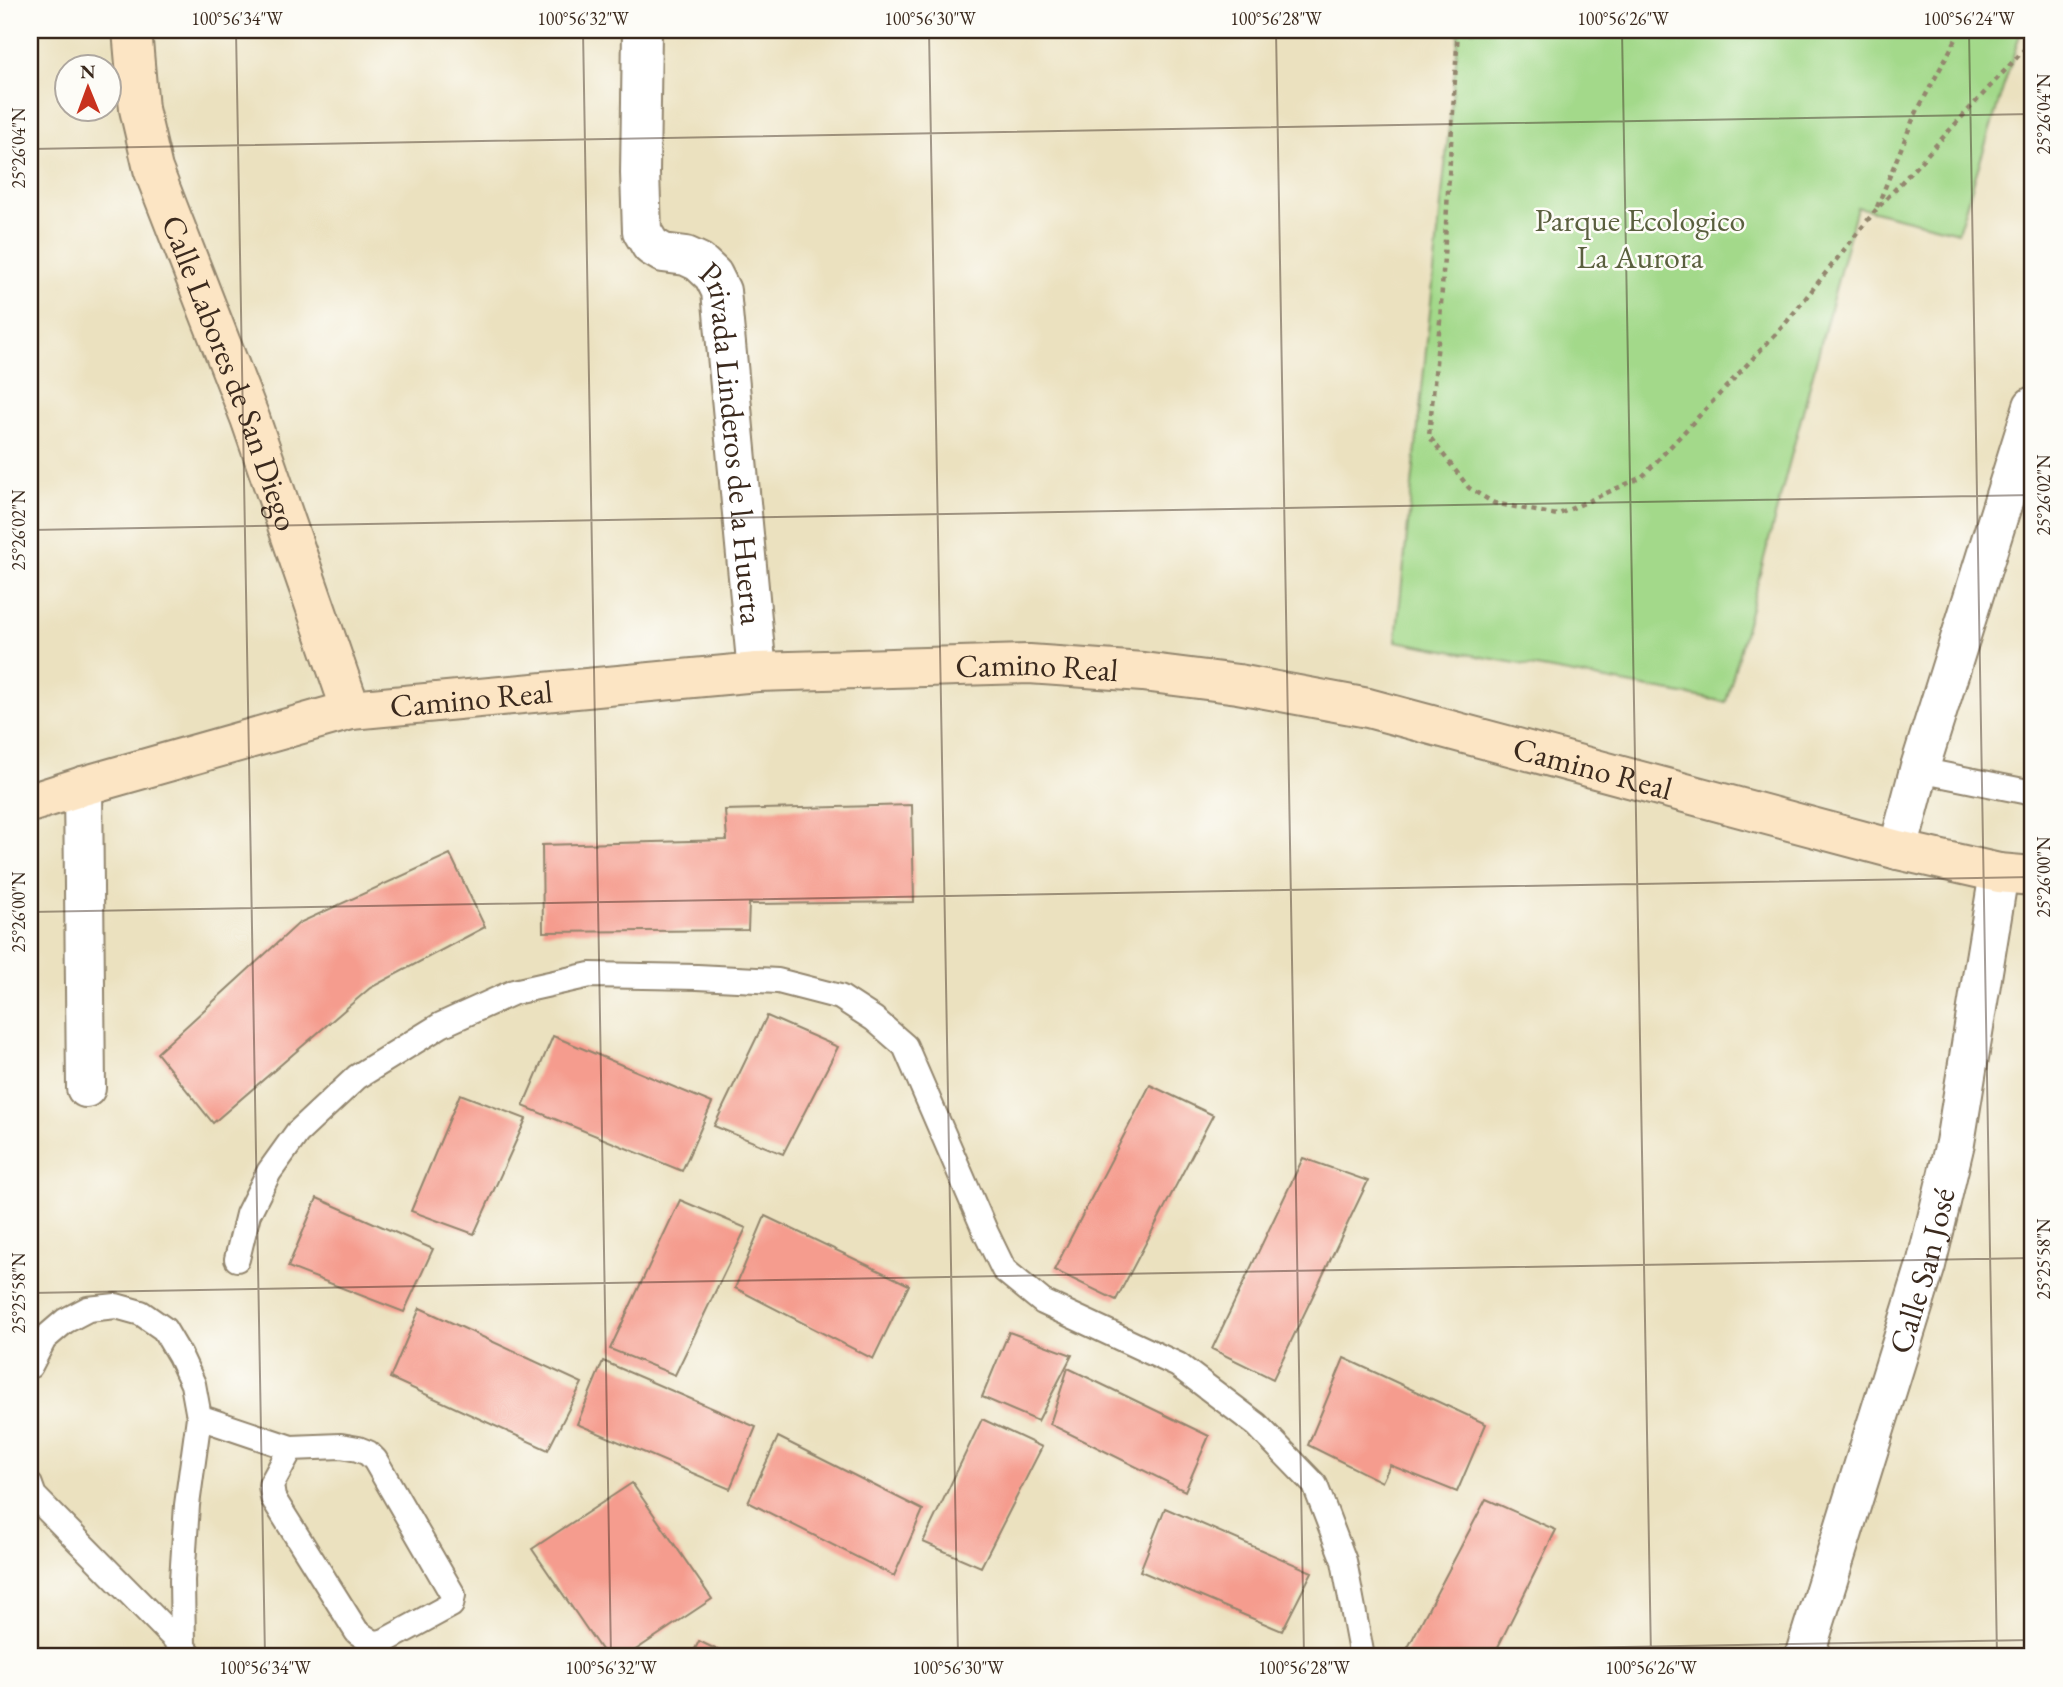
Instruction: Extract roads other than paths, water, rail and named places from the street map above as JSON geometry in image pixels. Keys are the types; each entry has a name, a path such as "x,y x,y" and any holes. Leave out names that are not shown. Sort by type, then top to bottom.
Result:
{"street":[{"name":"Calle Labores de San Diego","path":"132,30 139,109 153,169 250,418 351,710"},
{"name":"Privada Linderos de la Huerta","path":"642,30 642,231 651,246 663,253 686,256 699,262 713,275 721,291 757,672"},
{"path":"1898,850 1919,770 2033,407"},
{"name":"Camino Real","path":"30,803 351,710 757,672 1029,664 1143,672 1238,684 1368,708 1898,850 2016,875"},
{"path":"83,786 86,1087"},
{"name":"Calle San José","path":"1804,1657 1926,1265 2016,875"}],"lane":[{"path":"1919,770 2033,793"},
{"path":"237,1259 248,1214 269,1172 297,1133 358,1077 441,1025 514,992 590,975 697,976 778,981 840,997 874,1019 905,1046 1004,1270 1043,1302 1178,1365 1257,1425 1315,1485 1344,1561 1362,1657"},
{"path":"30,1366 44,1339 65,1321 88,1309 116,1306 141,1312 164,1329 180,1356 193,1384 199,1417 182,1580 187,1652"},
{"path":"199,1417 291,1448 341,1446 368,1453 375,1460 453,1595 451,1605 381,1643 372,1642 357,1632 272,1498 271,1485 291,1448"},
{"path":"30,1485 34,1496 187,1652"}],"park label":[{"name":"Parque Ecologico La Aurora","path":"1640,238"}]}
